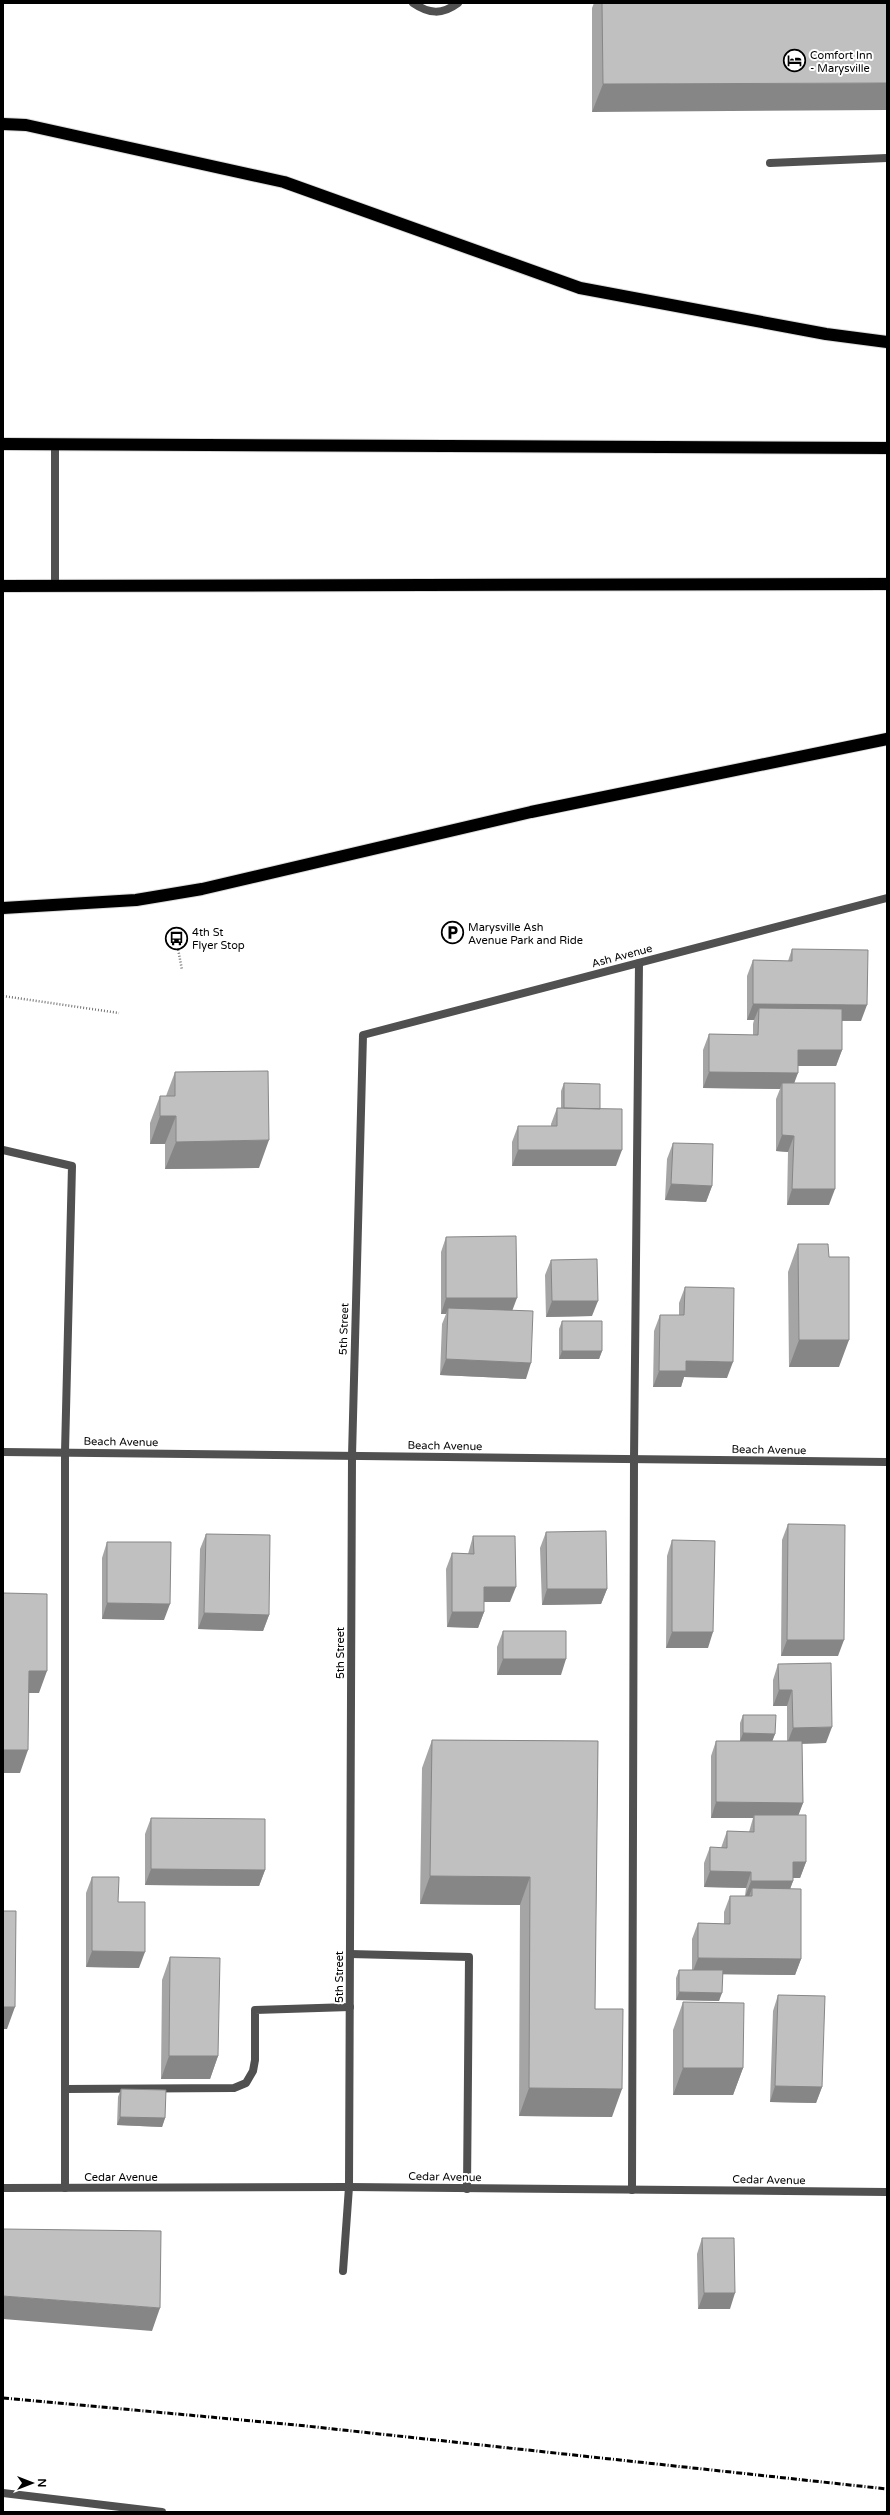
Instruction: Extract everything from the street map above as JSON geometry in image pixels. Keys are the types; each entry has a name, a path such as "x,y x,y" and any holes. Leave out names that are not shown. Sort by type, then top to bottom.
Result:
{"highway":[{"path":"3,116 26,125 284,182 580,288 826,334 887,342"},
{"path":"3,124 26,125"},
{"path":"3,444 887,448"},
{"path":"3,586 887,584"},
{"path":"3,908 136,900 202,889 531,812 887,739"}],"street":[{"path":"413,3 425,11 432,13 442,11 458,3"},
{"path":"770,163 887,158"},
{"path":"55,444 55,586"},
{"name":"Ash Avenue","path":"363,1035 887,898"},
{"path":"632,2190 634,1459 639,963"},
{"name":"5th Street","path":"343,2271 349,2187 352,1456 363,1035"},
{"path":"3,1150 15,1150 72,1166 65,1452 65,2188"},
{"name":"Beach Avenue","path":"3,1452 887,1462"},
{"path":"350,1954 469,1956 467,2189"},
{"path":"65,2089 234,2088 246,2083 253,2071 255,2010 350,2007"},
{"name":"Cedar Avenue","path":"3,2188 349,2187 887,2192"},
{"path":"3,2493 162,2512"}],"path":[{"path":"176,938 182,970"},
{"path":"3,996 119,1012"}],"building":[{"path":"602,3 887,3 887,83 603,84"},
{"path":"792,949 868,950 867,1005 753,1004 753,960 792,961"},
{"path":"759,1008 842,1009 842,1050 798,1050 798,1073 709,1072 709,1034 758,1035"},
{"path":"268,1071 269,1140 176,1142 176,1116 160,1116 160,1096 175,1096 175,1072"},
{"path":"564,1083 600,1084 600,1109 564,1108"},
{"path":"782,1083 835,1083 835,1189 792,1189 794,1136 782,1135"},
{"path":"557,1108 622,1109 622,1150 518,1150 518,1126 557,1126"},
{"path":"673,1143 713,1144 712,1186 671,1184"},
{"path":"516,1236 517,1298 446,1298 446,1237"},
{"path":"798,1244 828,1244 829,1257 849,1257 849,1340 799,1340"},
{"path":"597,1259 598,1301 552,1301 551,1260"},
{"path":"685,1287 734,1288 733,1362 686,1361 686,1371 659,1371 660,1315 684,1315"},
{"path":"448,1308 533,1311 531,1363 446,1359"},
{"path":"562,1321 602,1321 602,1351 562,1351"},
{"path":"788,1524 845,1525 844,1640 787,1640"},
{"path":"606,1531 607,1589 547,1589 546,1532"},
{"path":"206,1534 270,1535 269,1615 204,1613"},
{"path":"473,1536 515,1536 516,1587 484,1587 484,1612 452,1612 452,1553 474,1554"},
{"path":"672,1540 715,1541 713,1632 672,1632"},
{"path":"107,1542 171,1542 170,1604 107,1603"},
{"path":"3,1593 47,1594 47,1671 29,1671 28,1750 3,1750"},
{"path":"503,1631 566,1631 566,1659 503,1659"},
{"path":"831,1663 832,1727 793,1728 792,1690 779,1690 778,1664"},
{"path":"743,1715 776,1715 775,1734 743,1733"},
{"path":"432,1740 598,1741 595,2009 623,2009 622,2089 529,2088 530,1877 430,1876"},
{"path":"716,1741 802,1741 803,1803 716,1802"},
{"path":"754,1815 806,1815 806,1862 793,1862 793,1881 751,1881 751,1872 710,1871 710,1847 727,1848 727,1831 754,1832"},
{"path":"151,1818 265,1819 265,1870 151,1869"},
{"path":"92,1877 119,1877 118,1902 145,1902 145,1952 92,1951"},
{"path":"752,1888 801,1889 801,1959 698,1958 698,1923 730,1924 730,1896 752,1896"},
{"path":"3,1911 16,1911 15,2007 3,2007"},
{"path":"170,1957 220,1958 218,2056 169,2056"},
{"path":"679,1970 723,1970 722,1993 679,1992"},
{"path":"778,1995 825,1996 822,2087 775,2086"},
{"path":"683,2002 744,2003 743,2068 683,2068"},
{"path":"121,2089 166,2090 165,2118 120,2117"},
{"path":"3,2229 161,2231 160,2308 3,2296"},
{"path":"702,2238 734,2238 735,2293 704,2293"}],"railway":[{"path":"3,2398 297,2425 887,2489"}],"place":[{"name":"Comfort Inn - Marysville","path":"795,61"},
{"name":"Marysville Ash Avenue Park and Ride","path":"452,933"},
{"name":"4th St Flyer Stop","path":"176,938"}]}
